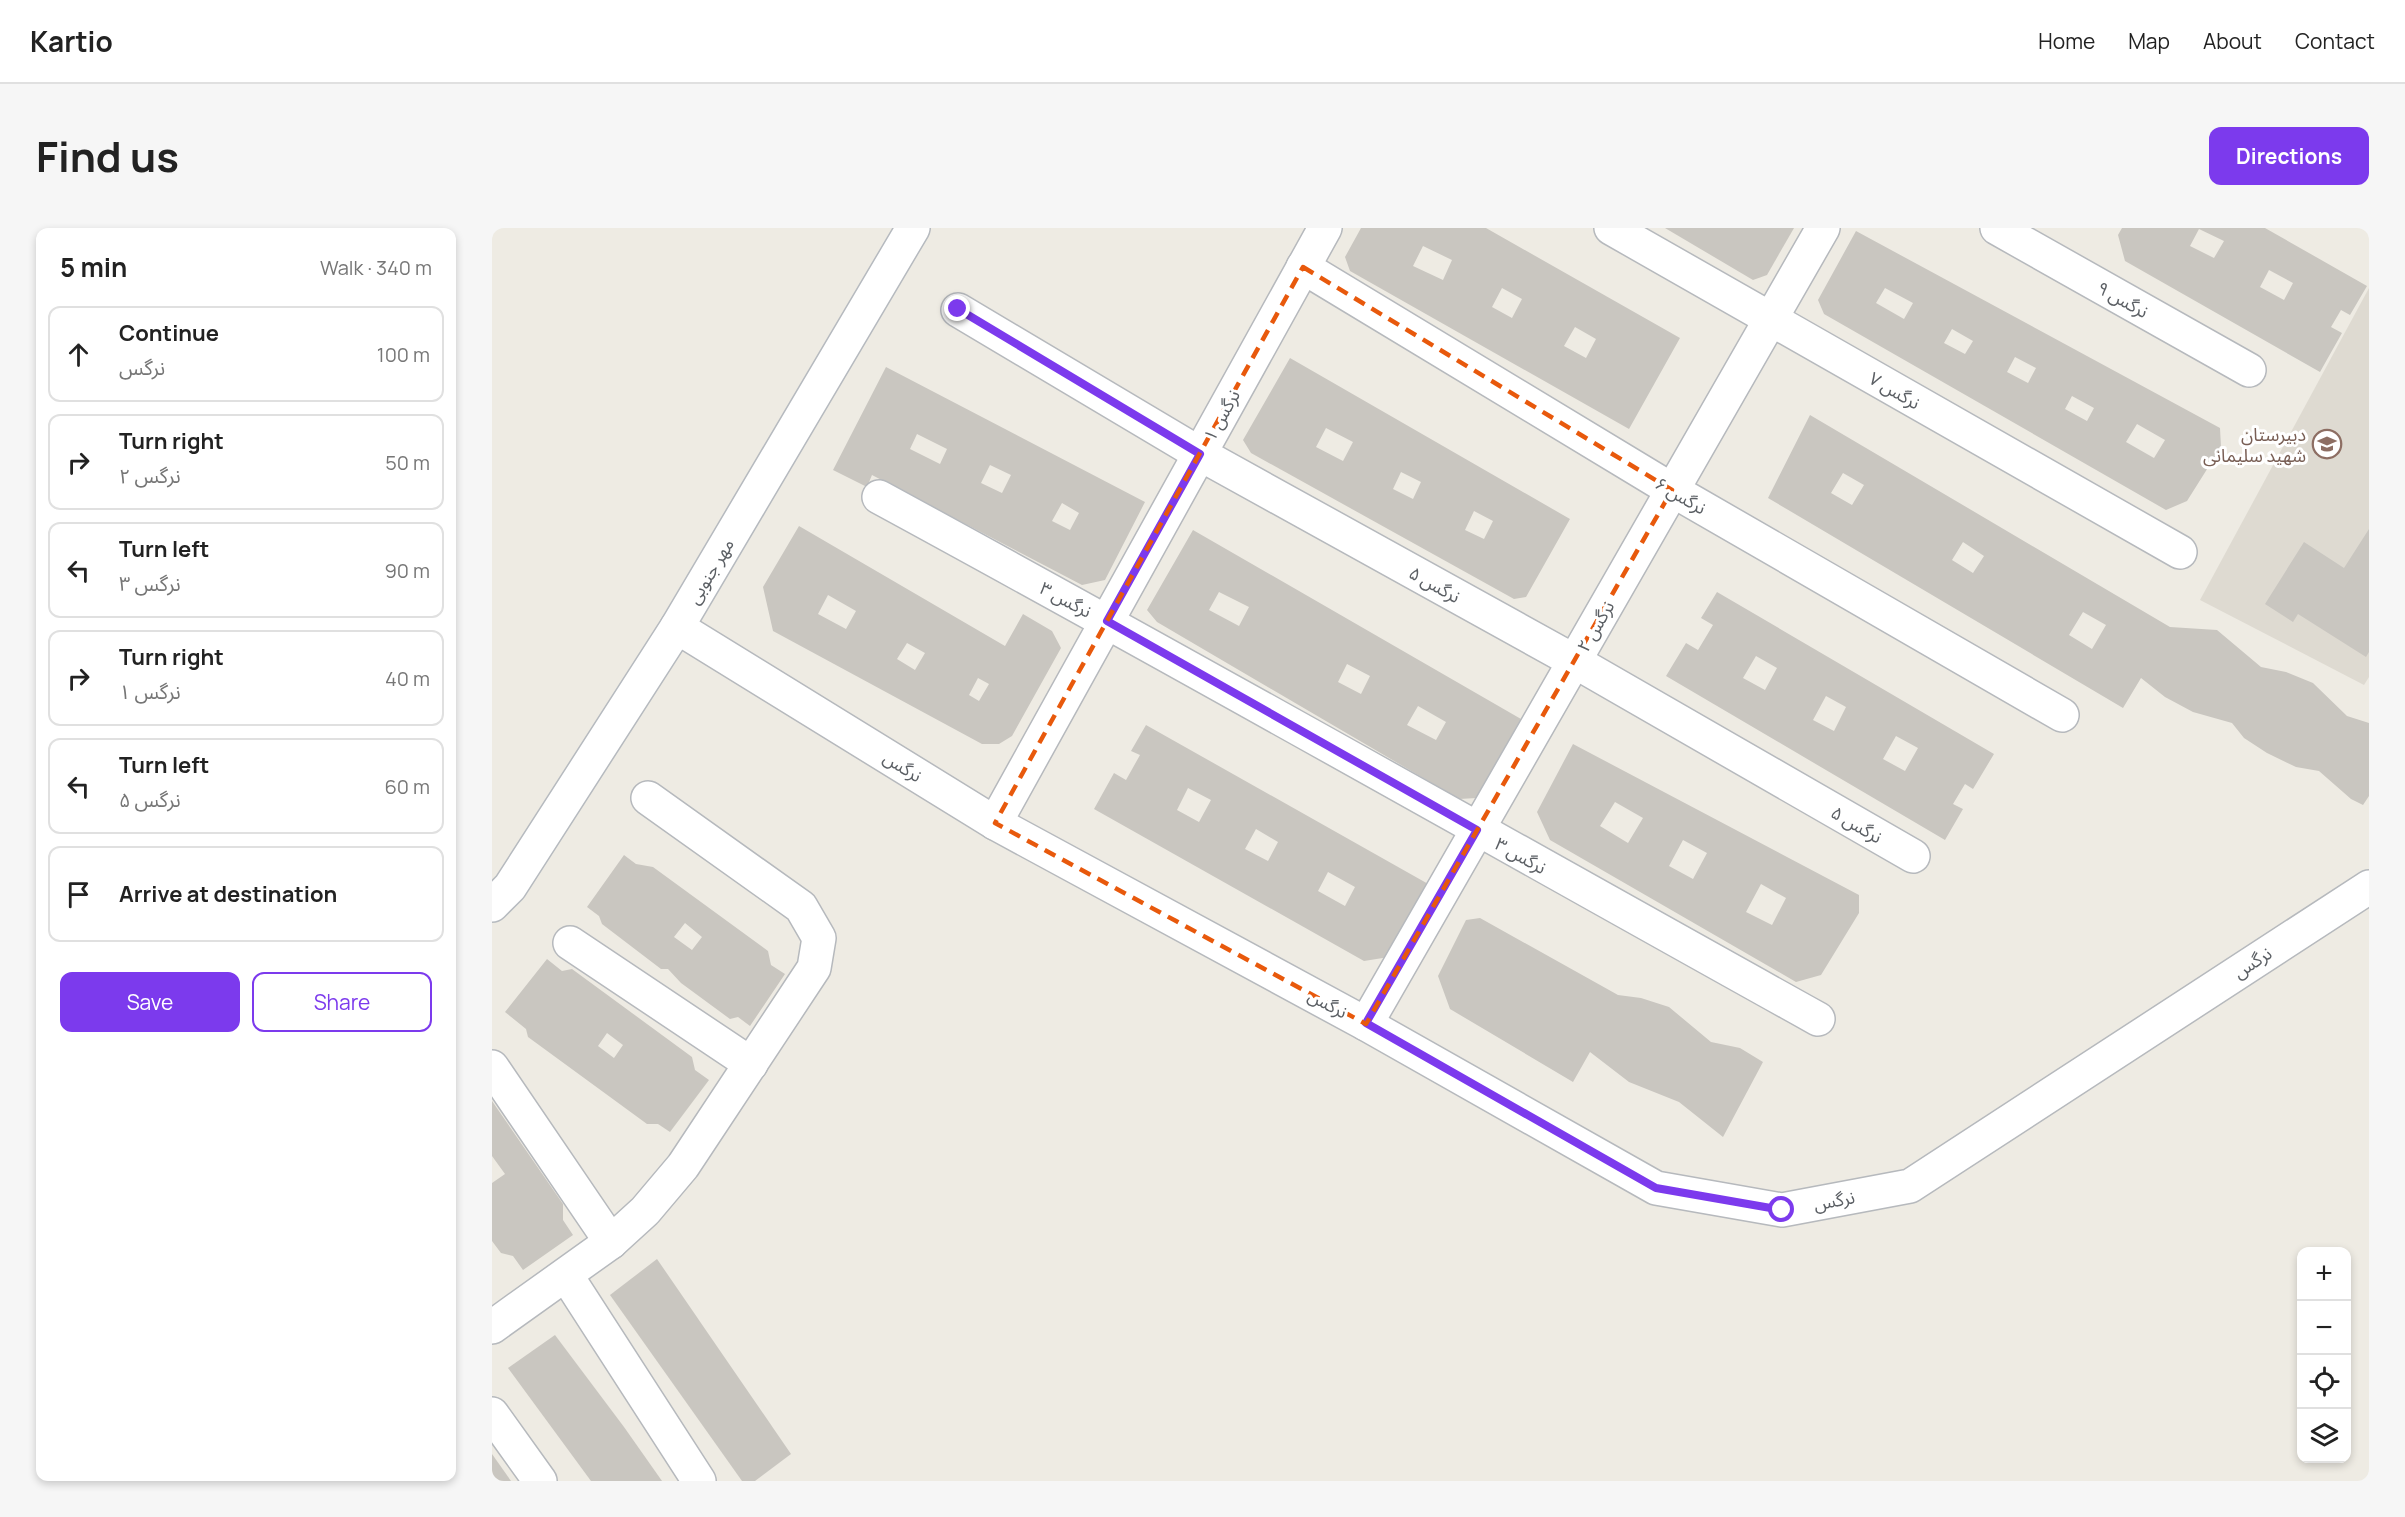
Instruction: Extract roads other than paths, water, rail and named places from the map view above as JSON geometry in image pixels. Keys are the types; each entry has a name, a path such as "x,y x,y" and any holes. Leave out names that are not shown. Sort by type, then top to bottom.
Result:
{"street":[{"name":"مهر جنوبی","path":"492,905 510,887 677,627 913,228"},
{"name":"نرگس ۱","path":"995,823 1325,228"},
{"name":"نرگس ۷","path":"1611,228 2180,552"},
{"name":"نرگس ۲","path":"1366,1023 1823,228"},
{"name":"نرگس ۹","path":"1997,228 2249,370"},
{"name":"نرگس ۶","path":"1303,267 1672,490 2062,715"},
{"name":"نرگس ۵","path":"958,309 1200,454 1574,661 1913,856"},
{"name":"نرگس ۳","path":"879,497 1107,621 1477,830 1818,1018"},
{"name":"نرگس","path":"677,627 995,823 1366,1023 1656,1188 1782,1210 1910,1186 2369,887"},
{"path":"494,1320 566,1275 611,1242 645,1211 683,1166 814,968 819,938 801,907 648,798"},
{"path":"570,944 750,1064"},
{"path":"492,1067 611,1242"},
{"path":"566,1275 699,1481"},
{"path":"492,1414 540,1481"}],"place":[{"name":"دبیرستان شهید سلیمانی","path":"2327,444"}]}
